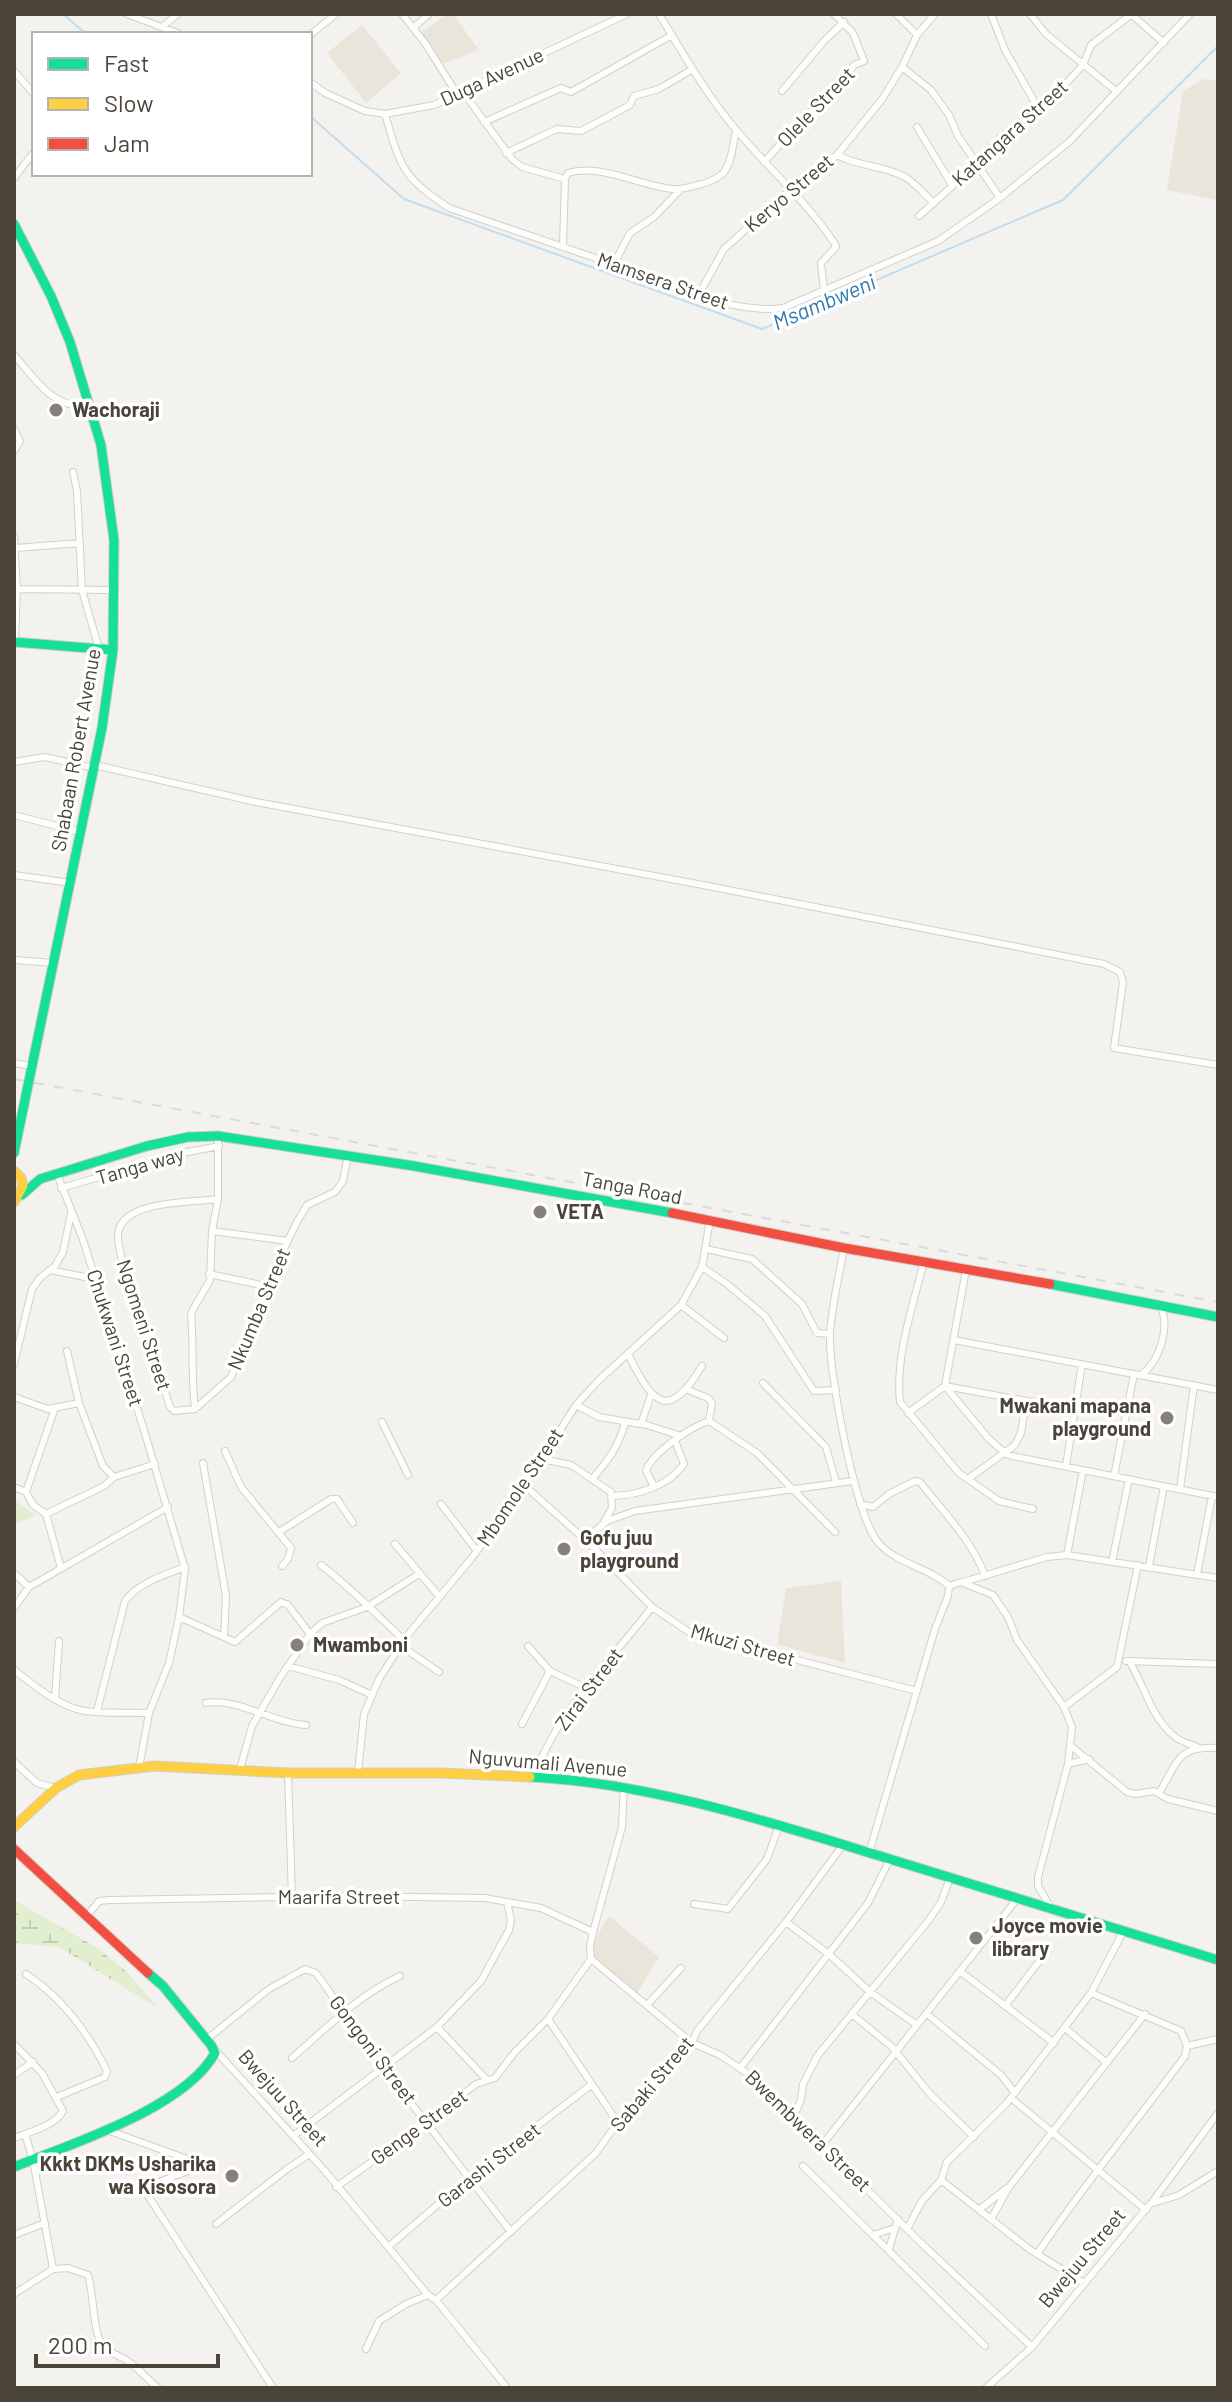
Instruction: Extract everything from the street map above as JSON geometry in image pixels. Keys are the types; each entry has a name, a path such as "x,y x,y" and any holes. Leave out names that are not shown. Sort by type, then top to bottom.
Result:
{"main road":[{"name":"Shabaan Robert Avenue","path":"14,224 70,342 101,445 114,540 113,650 94,767 31,1066 19,1093 14,1152"},
{"path":"14,642 113,650"},
{"name":"Tanga Road","path":"40,1179 147,1146 188,1137 348,1155 1218,1317"},
{"path":"14,1160 23,1188 16,1200"},
{"path":"16,1173 40,1179"},
{"path":"16,1200 40,1179"},
{"name":"Nguvumali Avenue","path":"14,1827 56,1788 79,1775 155,1766 288,1773 535,1776 656,1792 890,1859 1218,1960"},
{"name":"Bwejuu Street","path":"14,1849 163,1986 214,2049"},
{"path":"14,2167 107,2130 167,2100 210,2062 214,2049"}],"street":[{"path":"127,14 175,32"},
{"path":"162,27 178,14"},
{"path":"312,33 336,14"},
{"path":"402,14 506,153 522,167 565,179"},
{"path":"413,28 429,14"},
{"path":"607,14 611,22"},
{"name":"Duga Avenue","path":"312,83 365,111 385,114 434,105 627,14"},
{"path":"659,14 691,70 736,130 791,189 835,244 836,247 821,263 824,291"},
{"name":"Olele Street","path":"764,162 819,102 843,81 854,65 864,61 853,33 834,14"},
{"path":"896,14 917,35"},
{"name":"Keryo Street","path":"699,294 724,249 791,189 837,155 883,98 917,35 935,14"},
{"path":"991,14 1005,50 1037,106"},
{"path":"1030,14 1046,34 1116,91"},
{"path":"1131,14 1164,43"},
{"name":"Katangara Street","path":"919,216 977,164 1000,138 1060,90 1083,65 1091,45 1131,14"},
{"name":"Mamsera Street","path":"385,114 398,161 428,194 449,208 699,294 747,309 765,311 783,308 938,241 1000,198 1070,141 1190,14"},
{"path":"782,91 844,22"},
{"path":"484,122 561,88 571,92 672,35"},
{"path":"902,67 931,90 1000,198"},
{"path":"506,153 557,129 581,131 630,105 634,96 659,89 691,70"},
{"path":"14,71 32,92"},
{"path":"917,127 952,185"},
{"path":"563,246 567,193 565,179 568,173 577,171 680,190 709,182 723,174 736,130"},
{"path":"14,178 32,155"},
{"path":"837,155 853,164 881,168 907,178 934,203"},
{"path":"614,264 630,233 654,217 680,190"},
{"path":"14,355 58,401 80,406 88,401"},
{"path":"14,429 20,441 14,451"},
{"path":"73,472 77,491 82,590 99,649"},
{"path":"14,536 14,642"},
{"path":"16,548 80,543"},
{"path":"16,589 113,590"},
{"path":"14,762 45,757 256,802 1104,964 1120,972 1123,982 1114,1048 1218,1065"},
{"path":"14,815 80,832"},
{"path":"14,875 71,883"},
{"path":"14,960 54,963"},
{"path":"14,1063 31,1066"},
{"path":"195,1409 191,1371 194,1330 191,1313 210,1280 212,1231 218,1199 218,1141"},
{"name":"Tanga way","path":"61,1188 218,1141"},
{"name":"Nkumba Street","path":"195,1409 231,1377 257,1322 266,1286 288,1241 307,1205 335,1192 346,1172 348,1155"},
{"name":"Chukwani Street","path":"57,1174 95,1279 168,1507"},
{"name":"Ngomeni Street","path":"195,1409 174,1411 170,1407 117,1235 122,1222 132,1213 178,1201 218,1199"},
{"path":"14,1364 32,1289 63,1252 71,1213"},
{"name":"Mbomole Street","path":"358,1772 362,1727 370,1694 402,1643 525,1486 576,1405 681,1305 702,1267 710,1220"},
{"path":"212,1231 288,1241"},
{"path":"844,1248 830,1334 836,1390 860,1504 868,1527 878,1542 949,1586"},
{"path":"706,1249 752,1259 802,1304 817,1333 830,1334"},
{"path":"924,1261 908,1326 899,1387 900,1402 959,1473 999,1501 1033,1509"},
{"path":"702,1267 765,1316 814,1391 836,1390"},
{"path":"50,1270 95,1279"},
{"path":"908,1413 945,1386 966,1270"},
{"path":"209,1274 266,1286"},
{"path":"681,1305 724,1338"},
{"path":"1114,1476 1138,1374 1153,1363 1157,1355 1164,1326 1161,1307"},
{"path":"954,1340 1218,1390"},
{"path":"67,1351 79,1403 103,1466 114,1477"},
{"path":"628,1354 651,1395 666,1401 688,1390 702,1366"},
{"path":"1066,1466 1082,1364"},
{"path":"763,1383 826,1447 836,1482"},
{"path":"1180,1489 1194,1385"},
{"path":"945,1386 1075,1410"},
{"path":"945,1386 988,1438 1006,1454 1215,1496 1197,1575"},
{"path":"688,1390 708,1398 712,1403 709,1421"},
{"path":"641,1424 651,1395"},
{"path":"14,1397 48,1409 79,1403"},
{"path":"968,1479 1006,1454 1021,1433 1026,1402"},
{"path":"576,1405 599,1417 641,1424 678,1439"},
{"path":"26,1492 55,1408"},
{"path":"654,1486 646,1467 678,1439 709,1421"},
{"path":"709,1421 757,1453 835,1532"},
{"path":"382,1422 408,1475"},
{"path":"593,1478 613,1455 625,1422"},
{"path":"542,1459 571,1465 593,1478 613,1496 637,1494 676,1473 684,1464 678,1439"},
{"path":"225,1451 241,1487 291,1548 282,1566"},
{"path":"203,1463 226,1596 224,1637"},
{"path":"46,1514 104,1486 114,1477 155,1464"},
{"path":"1067,1555 1083,1470"},
{"path":"1112,1562 1129,1479"},
{"path":"585,1539 602,1525 635,1511 853,1481"},
{"path":"860,1504 873,1507 889,1494 915,1481 920,1482 963,1537 980,1562 985,1576"},
{"name":"Mkuzi Street","path":"525,1486 585,1539 652,1607 689,1632 917,1691"},
{"path":"1149,1566 1164,1486"},
{"path":"14,1487 26,1492 33,1505 46,1514 61,1568"},
{"path":"602,1525 612,1508 613,1496"},
{"path":"279,1532 331,1499 337,1499 353,1523"},
{"path":"441,1504 477,1551"},
{"path":"14,1608 29,1587 168,1507 185,1567 169,1663 149,1713 139,1768"},
{"path":"395,1544 438,1595"},
{"path":"949,1586 1047,1557 1067,1555 1218,1578"},
{"path":"321,1565 352,1589 402,1643 439,1672"},
{"path":"1064,1707 1113,1672 1119,1660 1138,1565"},
{"path":"97,1711 125,1601 153,1580 185,1567"},
{"path":"14,1573 29,1587"},
{"path":"240,1769 245,1744 259,1714 310,1634 322,1623 367,1607 419,1574"},
{"path":"961,1582 993,1595 1008,1617 1017,1640 1064,1707 1072,1727 1068,1764 1038,1877 1043,1899 1053,1910"},
{"path":"869,1853 949,1586"},
{"path":"179,1617 235,1642 281,1602 288,1605 310,1634"},
{"name":"Zirai Street","path":"535,1776 541,1757 586,1688 652,1607"},
{"path":"55,1698 59,1641"},
{"path":"528,1646 550,1671 586,1688"},
{"path":"1119,1660 1218,1664"},
{"path":"1129,1661 1141,1680 1154,1712 1175,1737 1197,1747 1218,1748"},
{"path":"288,1666 339,1680 370,1694"},
{"path":"14,1670 75,1708 149,1713"},
{"path":"522,1724 550,1671"},
{"path":"206,1703 226,1702 291,1724 306,1725"},
{"path":"1071,1746 1127,1792 1159,1793 1168,1799 1218,1811"},
{"path":"1159,1793 1183,1753 1197,1747"},
{"path":"1068,1764 1089,1759"},
{"path":"14,1762 37,1783 56,1788"},
{"path":"288,1773 292,1897"},
{"path":"591,1959 593,1932 622,1827 624,1787"},
{"path":"694,1904 728,1909 767,1859 779,1826"},
{"name":"Sabaki Street","path":"436,2300 596,2153 618,2123 692,2043 697,2031 786,1922 843,1845"},
{"path":"741,2067 868,1903 890,1859"},
{"path":"793,2118 801,2100 803,2084 818,2055 929,1920 941,1902 950,1878"},
{"name":"Maarifa Street","path":"87,1916 99,1901 292,1897 485,1898 541,1908 593,1932"},
{"path":"822,2145 1017,1899"},
{"path":"293,2136 437,2027 485,1974 509,1930 511,1920 507,1902"},
{"path":"786,1922 830,1955 870,1992 917,2025"},
{"path":"907,2229 922,2201 941,2180 947,2162 1013,2096 1091,1993 1123,1932"},
{"path":"1005,2006 1047,1951"},
{"name":"Bwembwera Street","path":"591,1959 692,2043 741,2067 1032,2347"},
{"name":"Genge Street","path":"336,2187 476,2084 495,2078 514,2053 548,2019 591,1959"},
{"path":"647,2005 681,1968"},
{"name":"Gongoni Street","path":"207,2039 269,1989 305,1969 316,1973 383,2067 511,2232"},
{"path":"961,1972 1054,2043"},
{"path":"26,1974 41,1984 85,2031 107,2071 105,2077 57,2097"},
{"path":"292,2058 344,2012 400,1976"},
{"path":"1037,2254 1069,2206 1185,2056 1187,2046 1181,2031 1091,1993"},
{"path":"927,2014 1001,2075 1013,2096 1053,2134 1098,2172 1148,2207 1218,2113"},
{"path":"991,2219 1009,2187 1145,2014"},
{"path":"853,2015 892,2047 936,2101 974,2137"},
{"path":"548,2019 618,2123"},
{"path":"437,2027 487,2080"},
{"path":"1065,2028 1107,2063"},
{"path":"1187,2046 1218,2039"},
{"path":"14,2044 33,2062 63,2111 60,2117 14,2138"},
{"name":"Bwejuu Street","path":"214,2049 293,2136 428,2295 436,2300 507,2388"},
{"path":"14,2075 33,2062"},
{"name":"Garashi Street","path":"388,2247 470,2177 591,2085"},
{"path":"107,2130 204,2165 143,2188 273,2388"},
{"path":"25,2134 33,2160 53,2269"},
{"path":"216,2224 308,2155"},
{"path":"803,2166 985,2346"},
{"path":"1216,2172 1218,2181"},
{"name":"Bwejuu Street","path":"986,2388 1032,2347 1148,2207 1179,2195 1216,2172"},
{"path":"941,2180 1037,2254 1084,2283"},
{"path":"980,2209 1009,2187"},
{"path":"889,2249 898,2219"},
{"path":"14,2235 45,2223"},
{"path":"873,2235 895,2228"},
{"path":"14,2294 53,2269 68,2268 88,2275 92,2311 100,2341 107,2350 128,2360 158,2388"},
{"path":"366,2349 379,2321 428,2295"}],"shaded area":[{"path":"447,14 453,14 479,50 443,64 420,33"},
{"path":"362,25 401,73 366,103 327,53"},
{"path":"1203,79 1218,81 1218,200 1167,190 1183,91"},
{"path":"841,1581 845,1663 777,1644 786,1588"},
{"path":"609,1916 659,1957 637,1993 594,1957 592,1944"}],"green space":[{"path":"14,1500 36,1515 14,1525"},
{"path":"14,1900 96,1947 126,1971 158,2008 59,1947 14,1943"}],"waterway":[{"name":"Msambweni","path":"63,14 84,32"},
{"name":"Msambweni","path":"312,118 404,199 762,329 1063,200 1218,46"}],"railway":[{"path":"14,1079 1218,1302"}],"traffic: fast":[{"path":"14,224 51,296 70,342 101,445 114,540 113,650 102,728 14,1153"},
{"path":"14,642 113,650"},
{"path":"22,1195 40,1179 147,1146 188,1137 218,1136 414,1166 672,1213"},
{"path":"1050,1284 1218,1317"},
{"path":"530,1777 619,1787 751,1817 1218,1960"},
{"path":"14,2167 95,2135 153,2107 200,2073 215,2053 163,1986 148,1973"}],"traffic: slow":[{"path":"14,1171 21,1178 23,1186 14,1202"},
{"path":"14,1827 56,1788 79,1775 155,1766 288,1773 440,1773 530,1777"}],"traffic: jam":[{"path":"672,1213 844,1248 1050,1284"},
{"path":"14,1849 148,1973"}],"place":[{"name":"Wachoraji","path":"56,410"},
{"name":"VETA","path":"540,1212"},
{"name":"Mwakani mapana playground","path":"1167,1418"},
{"name":"Gofu juu playground","path":"564,1549"},
{"name":"Mwamboni","path":"297,1645"},
{"name":"Joyce movie library","path":"976,1938"},
{"name":"Kkkt DKMs Usharika wa Kisosora","path":"232,2176"}]}
